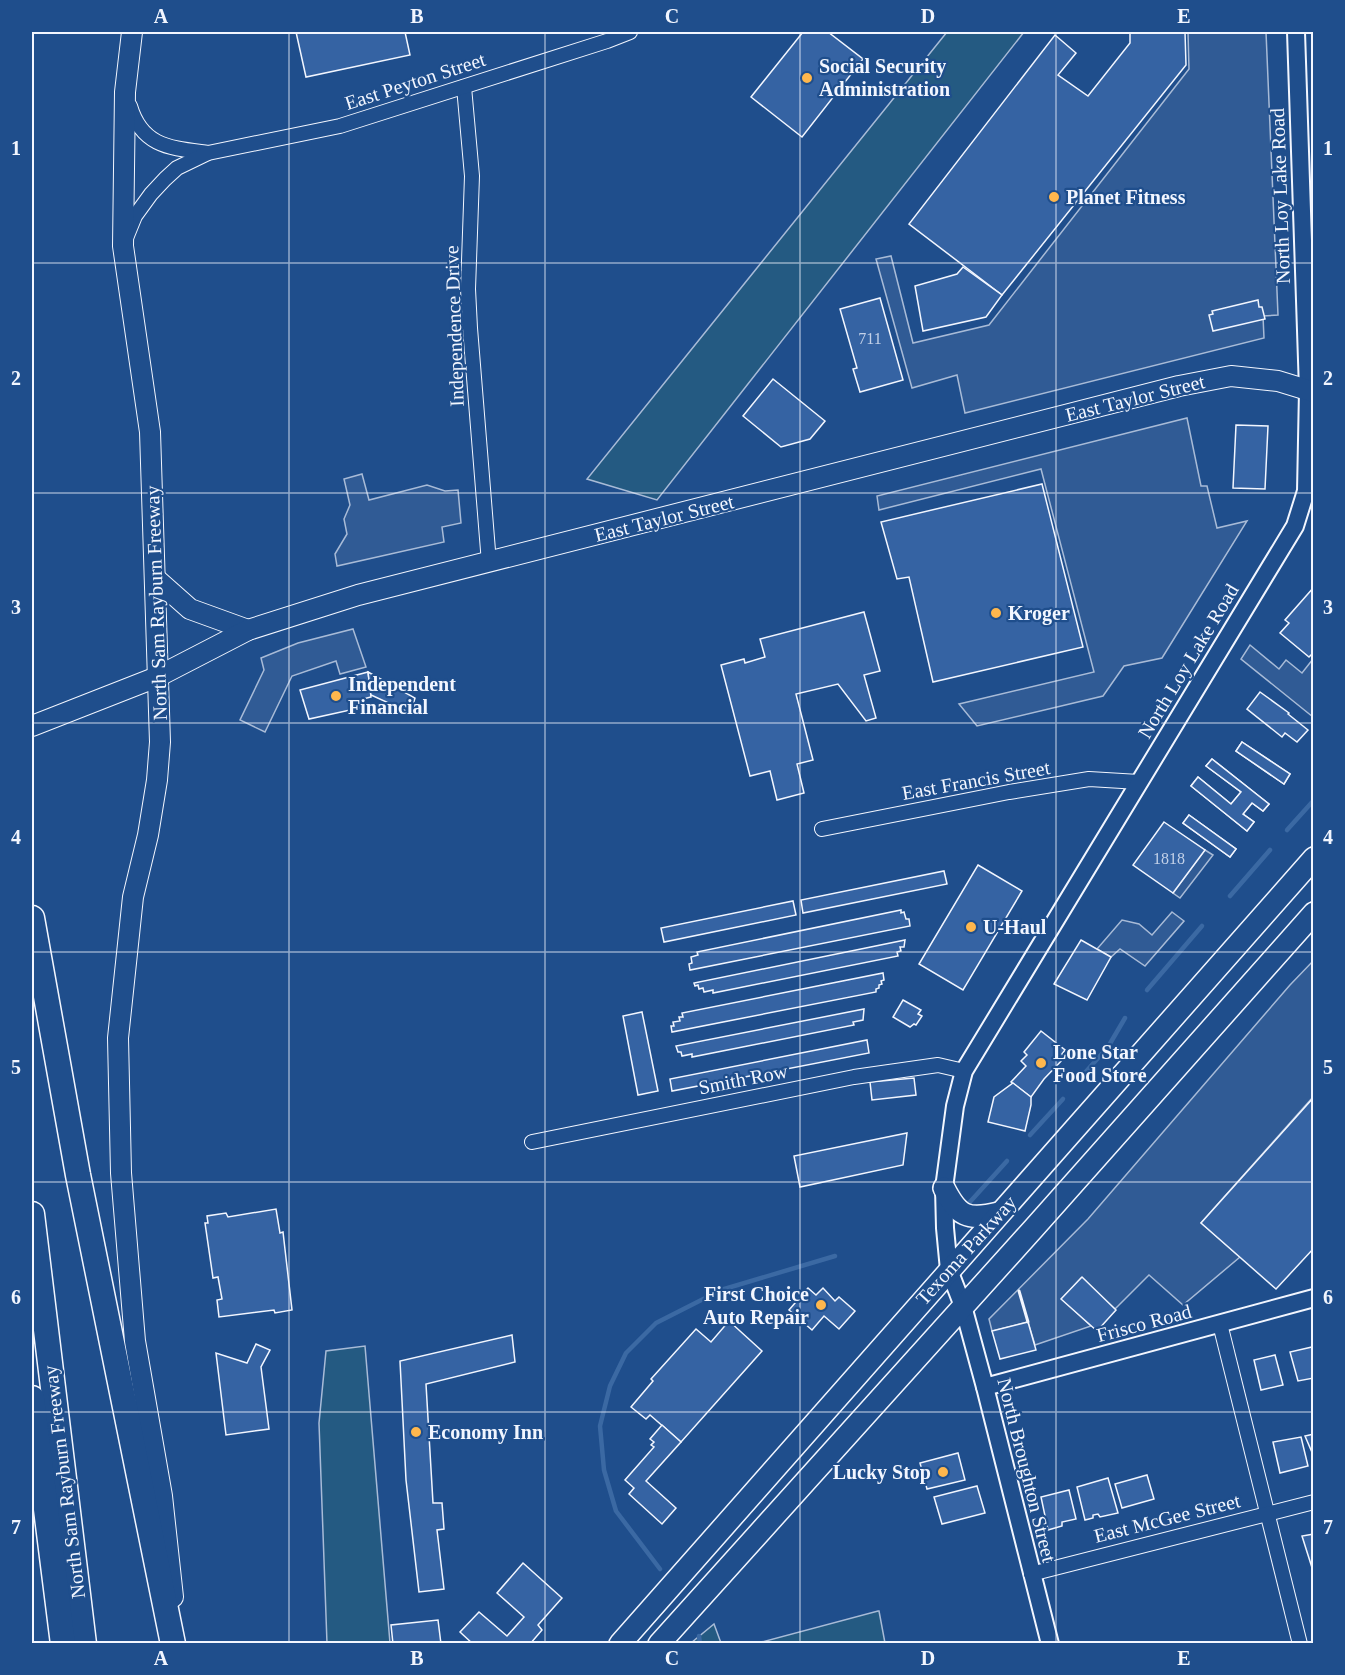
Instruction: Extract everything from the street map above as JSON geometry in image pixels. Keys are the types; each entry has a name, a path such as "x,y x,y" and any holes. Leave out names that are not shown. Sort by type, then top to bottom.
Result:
{"highway":[{"path":"32,918 80,1186 173,1644"},
{"name":"North Sam Rayburn Freeway","path":"32,1214 84,1644"},
{"name":"North Sam Rayburn Freeway","path":"32,1398 63,1644"}],"main road":[{"name":"North Sam Rayburn Freeway","path":"132,32 125,92 123,246 150,432 160,742 157,780 148,835 133,897 118,1038 121,1173 135,1341 162,1496 178,1644"},
{"name":"East Taylor Street","path":"32,726 158,677 248,630 358,595 1179,386 1231,376 1278,381 1311,391"},
{"path":"155,579 190,609 248,630"},
{"name":"Texoma Parkway","path":"625,1641 999,1213 1314,858"},
{"name":"Texoma Parkway","path":"659,1644 1314,913"},
{"path":"944,1188 959,1212 977,1216 999,1213"}],"street":[{"name":"East Peyton Street","path":"123,246 135,216 152,194 177,168 208,153 340,126 630,32"},
{"name":"North Loy Lake Road","path":"949,1270 944,1188 955,1106 964,1071 1295,526 1306,490 1311,391 1296,32"},
{"name":"Independence Drive","path":"464,87 472,176 468,289 470,328 489,563"},
{"name":"East Peyton Street","path":"125,92 135,122 149,138 168,147 208,153"},
{"name":"East Francis Street","path":"822,829 1009,792 1089,779 1139,782"},
{"name":"Smith Row","path":"532,1142 854,1077 938,1065 964,1071"},
{"name":"North Broughton Street","path":"949,1270 963,1306 985,1387 1030,1574 1050,1644"},
{"name":"Frisco Road","path":"985,1387 1314,1298"},
{"path":"1220,1324 1300,1644"},
{"name":"East McGee Street","path":"1030,1574 1314,1502"}],"shaded area":[{"path":"947,32 1024,32 657,500 587,479"},
{"path":"1188,32 1266,32 1278,315 1263,316 1264,338 965,413 957,375 912,388 876,259 891,256 913,343 989,325 1189,69"},
{"path":"1187,418 1201,486 1207,486 1217,528 1247,521 1162,658 1124,666 1103,696 977,726 959,704 1094,672 1041,469 879,510 877,496"},
{"path":"362,474 369,500 427,485 445,491 458,490 461,523 442,527 444,542 337,566 335,554 347,534 344,519 350,505 344,479"},
{"path":"353,629 366,667 340,674 336,661 292,676 265,732 240,720 264,670 261,658 298,643"},
{"path":"1250,645 1279,669 1286,660 1302,673 1313,659 1313,717 1241,659"},
{"path":"1205,850 1213,855 1180,898 1173,893"},
{"path":"1172,912 1184,921 1145,966 1120,949 1111,957 1097,949 1122,920 1139,924 1152,935"},
{"path":"1313,961 1313,1097 1201,1223 1240,1257 1183,1305 1149,1275 1115,1309 1081,1278 1062,1299 1091,1326 1035,1345 1028,1322 992,1331 989,1319 1088,1219"},
{"path":"365,1346 390,1643 327,1643 319,1423 326,1351"},
{"path":"878,1611 885,1643 758,1643"},
{"path":"714,1624 721,1643 691,1643"}],"building":[{"path":"296,32 405,32 410,55 306,77"},
{"name":"Social Security Administration","path":"803,32 828,32 863,59 802,137 751,97"},
{"path":"1130,32 1185,32 1186,65 1002,295 909,224 1055,35 1076,53 1058,75 1088,96 1130,43"},
{"path":"963,267 1002,295 986,317 923,331 915,286 957,274"},
{"path":"880,298 903,380 860,392 853,369 857,368 840,309"},
{"path":"1258,300 1265,319 1213,331 1209,315 1213,314 1212,311"},
{"path":"773,379 825,421 810,439 781,447 743,416"},
{"path":"1236,425 1268,426 1265,489 1233,488"},
{"name":"Kroger","path":"1042,484 1083,647 933,682 909,577 897,579 881,522"},
{"path":"1314,587 1314,652 1309,657 1280,633 1289,623 1285,620"},
{"path":"864,612 880,671 864,675 876,718 866,721 838,684 796,694 813,760 797,764 804,793 777,800 770,771 750,776 721,665 744,659 745,663 765,657 760,639"},
{"name":"Independent Financial","path":"368,672 371,697 363,699 364,707 309,719 300,690"},
{"path":"368,672 415,698 411,711 406,711 371,695"},
{"path":"1260,692 1308,730 1297,742 1285,733 1282,737 1247,709"},
{"path":"1242,742 1290,774 1284,784 1236,751"},
{"path":"1242,742 1290,774 1284,784 1236,751"},
{"path":"1212,759 1269,804 1263,811 1252,803 1243,814 1254,822 1247,831 1191,786 1198,777 1231,804 1241,792 1206,766"},
{"path":"1212,759 1269,804 1263,811 1252,803 1243,814 1254,822 1247,831 1191,786 1198,777 1231,804 1241,792 1206,766"},
{"path":"1189,815 1236,849 1230,857 1183,823"},
{"path":"1189,815 1236,849 1230,857 1183,823"},
{"path":"1164,822 1205,850 1173,893 1133,865"},
{"name":"U-Haul","path":"978,865 1022,891 963,990 919,964"},
{"path":"944,871 947,884 803,913 801,900"},
{"path":"793,901 796,915 664,942 661,928"},
{"path":"901,910 906,919 909,919 910,926 690,970 691,957 698,955 697,952"},
{"path":"905,940 904,947 900,947 901,951 897,952 898,956 713,993 713,990 704,992 703,988 699,989 694,983"},
{"path":"1081,940 1111,957 1087,1000 1054,984"},
{"path":"883,973 884,980 881,981 882,984 876,992 672,1032 673,1022 680,1021 679,1017 683,1017 682,1013"},
{"path":"903,1000 921,1010 918,1014 922,1016 916,1025 910,1027 893,1017"},
{"path":"864,1009 863,1020 853,1022 854,1025 692,1057 692,1054 682,1056 676,1046"},
{"path":"642,1012 658,1091 638,1095 623,1016"},
{"name":"Lone Star Food Store","path":"1041,1031 1065,1050 1062,1054 1065,1057 1031,1097 1011,1082 1026,1066 1021,1061 1027,1055 1024,1052"},
{"path":"867,1040 869,1053 672,1091 670,1079"},
{"path":"914,1078 916,1095 872,1100 870,1082"},
{"path":"1013,1083 1031,1097 1025,1131 988,1122 994,1097"},
{"path":"1314,1097 1314,1248 1276,1289 1201,1223"},
{"path":"907,1133 903,1165 800,1187 794,1156"},
{"path":"276,1209 280,1233 283,1232 292,1310 219,1317 217,1300 222,1299 218,1277 213,1278 205,1223 208,1223 207,1216 226,1213 228,1217"},
{"path":"1082,1277 1116,1310 1097,1331 1061,1299"},
{"name":"First Choice Auto Repair","path":"808,1288 816,1295 823,1288 835,1301 839,1297 855,1311 839,1329 824,1316 812,1330 789,1310"},
{"path":"729,1321 762,1351 681,1442 650,1415 646,1419 631,1407 653,1381 651,1379 696,1329 711,1342"},
{"path":"1028,1322 1036,1350 1000,1359 992,1331"},
{"name":"Economy Inn","path":"512,1335 515,1362 426,1384 433,1503 442,1503 444,1529 437,1530 444,1589 419,1592 406,1480 400,1361"},
{"path":"256,1344 270,1350 261,1367 269,1429 226,1435 216,1353 247,1363"},
{"path":"1312,1347 1314,1378 1298,1381 1290,1352"},
{"path":"1275,1355 1283,1385 1261,1390 1254,1360"},
{"path":"662,1425 681,1442 646,1481 676,1508 662,1524 629,1494 634,1488 625,1480 654,1447 651,1445 654,1442 650,1439"},
{"path":"1314,1434 1314,1457 1305,1436"},
{"path":"1301,1437 1308,1466 1280,1473 1273,1442"},
{"name":"Lucky Stop","path":"958,1453 965,1480 927,1489 920,1463"},
{"path":"1147,1475 1154,1499 1122,1508 1115,1484"},
{"path":"1108,1478 1118,1513 1100,1517 1098,1514 1093,1515 1093,1518 1085,1520 1077,1487"},
{"path":"977,1486 985,1513 942,1524 934,1497"},
{"path":"1069,1490 1076,1519 1062,1522 1062,1526 1048,1530 1041,1497"},
{"path":"1314,1534 1314,1574 1302,1536"},
{"path":"523,1563 562,1598 538,1625 542,1630 530,1644 473,1644 460,1632 479,1612 507,1636 524,1617 497,1593"},
{"path":"438,1620 441,1644 393,1644 391,1625"}],"waterway":[{"path":"1287,830 1314,800"},
{"path":"1230,896 1270,850"},
{"path":"1147,990 1202,926"},
{"path":"1082,1076 1108,1047 1125,1018"},
{"path":"1030,1135 1063,1099"},
{"path":"969,1203 1007,1161"},
{"path":"660,1569 616,1511 604,1470 600,1426 610,1386 626,1353 656,1323 721,1290 835,1256"},
{"path":"699,1636 700,1644"}],"wall":[{"path":"1019,1291 1028,1322"}],"place":[{"name":"Social Security Administration","path":"807,78"},
{"name":"Planet Fitness","path":"1054,197"},
{"name":"Kroger","path":"996,613"},
{"name":"Independent Financial","path":"336,696"},
{"name":"U-Haul","path":"971,927"},
{"name":"Lone Star Food Store","path":"1041,1063"},
{"name":"First Choice Auto Repair","path":"821,1305"},
{"name":"Economy Inn","path":"416,1432"},
{"name":"Lucky Stop","path":"943,1472"}]}
